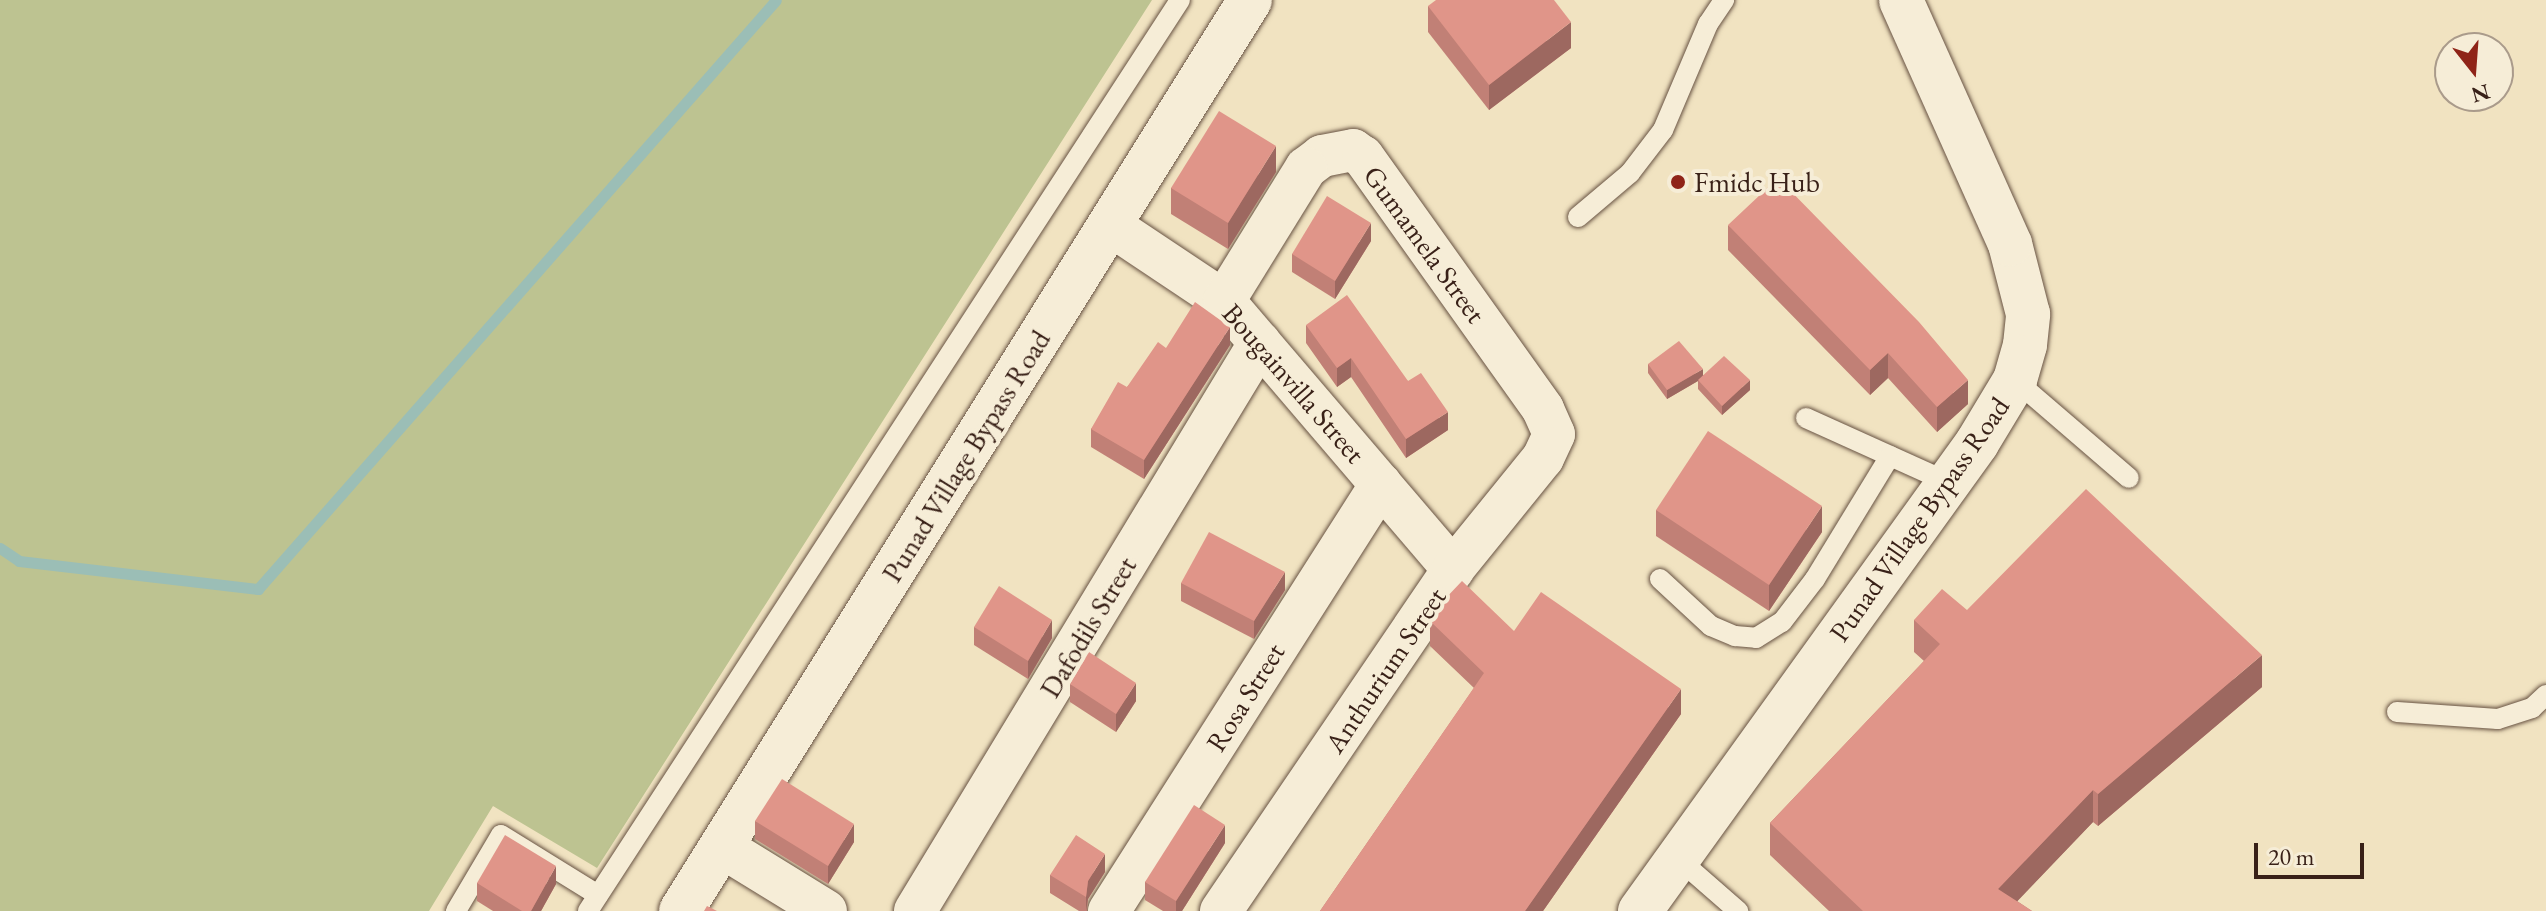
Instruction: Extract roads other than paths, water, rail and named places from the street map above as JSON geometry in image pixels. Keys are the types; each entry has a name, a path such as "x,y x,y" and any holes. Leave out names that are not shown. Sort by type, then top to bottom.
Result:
{"main road":[{"name":"Punad Village Bypass Road","path":"681,911 1250,0"},
{"name":"Punad Village Bypass Road","path":"1640,911 1675,856 1950,483 2015,380 2028,314 2022,281 1980,168 1901,0"}],"street":[{"name":"Gumamela Street","path":"1224,301 1306,168 1322,156 1353,150 1363,157 1543,409 1554,434"},
{"name":"Bougainvilla Street","path":"1110,225 1224,301 1453,569"},
{"name":"Dafodils Street","path":"915,911 1260,342"},
{"name":"Anthurium Street","path":"1221,911 1453,569 1543,458 1554,434"},
{"name":"Rosa Street","path":"1109,911 1381,484"},
{"path":"722,847 826,911"}],"lane":[{"path":"456,911 501,835 593,903 1180,0"},
{"path":"1578,217 1630,173 1663,130 1708,24 1724,0"},
{"path":"2015,380 2129,478"},
{"path":"1806,418 1950,483"},
{"path":"1660,579 1711,626 1756,638 1782,622 1815,579 1890,456"},
{"path":"2397,712 2498,719 2532,708 2546,695"},
{"path":"1675,856 1738,911"}],"waterway":[{"path":"0,548 19,561 258,589 776,0"}],"place":[{"name":"Fmidc Hub","path":"1678,182"}]}
